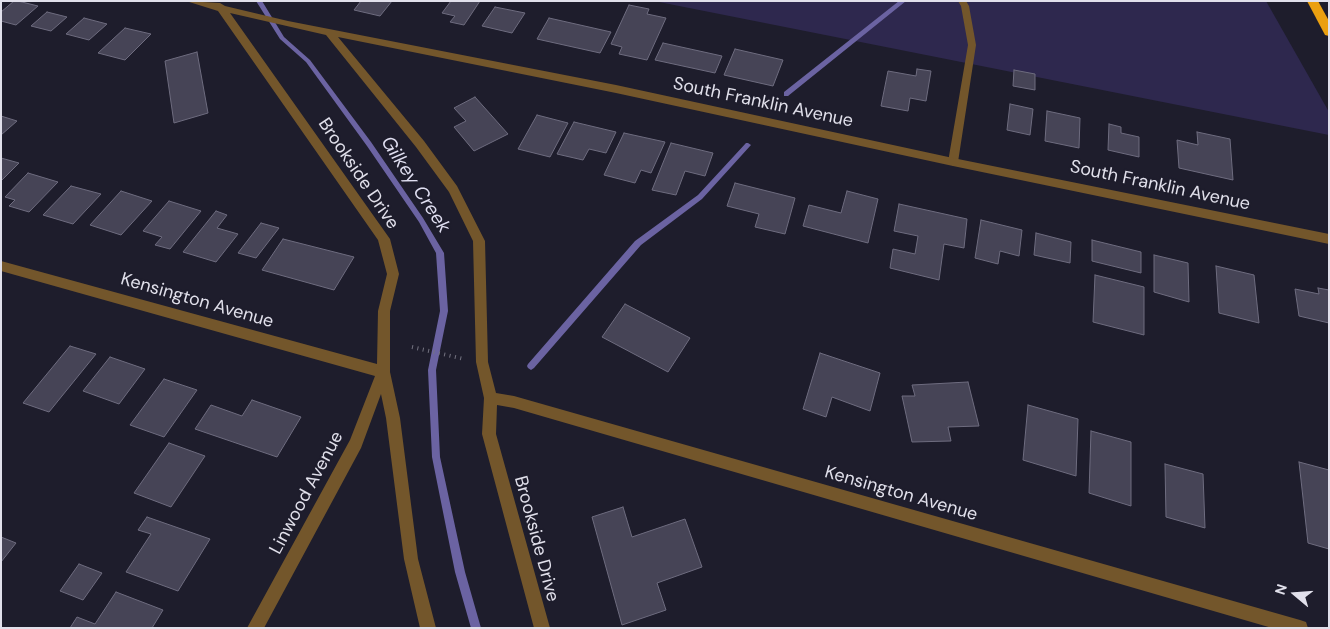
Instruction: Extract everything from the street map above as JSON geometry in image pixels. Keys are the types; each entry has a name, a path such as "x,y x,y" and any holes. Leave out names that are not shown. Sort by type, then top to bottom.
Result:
{"highway":[{"path":"1312,1 1329,32"}],"street":[{"name":"South Franklin Avenue","path":"191,1 218,4 254,16 288,24 616,89 953,162 1329,239"},
{"name":"Brookside Drive","path":"218,4 384,239 393,274 384,311 383,372 393,418 411,559 428,628"},
{"name":"Brookside Drive","path":"328,31 420,144 453,189 479,241 482,362 491,398 489,434 542,628"},
{"name":"Kensington Avenue","path":"1,266 383,372"},
{"name":"Linwood Avenue","path":"255,628 356,443 383,372"},
{"name":"Kensington Avenue","path":"491,398 514,402 1300,628"}],"lane":[{"path":"953,162 972,45 965,6 962,1"}],"path":[{"path":"412,347 465,360"}],"shaded area":[{"path":"654,1 1266,1 1329,112 1329,135"}],"building":[{"path":"14,1 38,6 16,25 1,21 1,12"},
{"path":"361,1 392,1 380,16 354,10"},
{"path":"451,1 480,1 464,25 450,22 455,16 442,13"},
{"path":"629,5 649,9 647,14 666,18 647,60 619,54 622,47 611,44"},
{"path":"495,7 525,13 512,33 482,26"},
{"path":"47,12 67,17 51,31 31,26"},
{"path":"84,18 107,24 89,40 66,34"},
{"path":"549,18 611,32 600,53 537,39"},
{"path":"125,28 151,34 125,60 98,53"},
{"path":"663,43 722,56 715,73 655,60"},
{"path":"735,49 783,60 773,86 724,75"},
{"path":"197,52 208,113 174,123 165,61"},
{"path":"917,69 931,71 926,101 910,98 908,111 881,106 888,71 916,76"},
{"path":"1014,70 1035,74 1035,90 1013,86"},
{"path":"475,97 508,134 474,151 454,127 466,121 454,108"},
{"path":"1010,104 1033,109 1030,135 1007,130"},
{"path":"1047,111 1080,118 1079,148 1045,141"},
{"path":"537,115 568,123 550,157 518,149"},
{"path":"1,116 17,121 1,135"},
{"path":"574,122 616,132 606,153 589,149 583,160 557,154"},
{"path":"1109,124 1121,127 1121,133 1139,137 1139,157 1108,150"},
{"path":"1197,132 1230,139 1233,180 1179,168 1177,140 1198,145"},
{"path":"624,133 665,142 651,173 641,170 635,183 604,175"},
{"path":"671,143 713,153 705,176 685,171 676,195 652,190"},
{"path":"1,158 19,163 1,181"},
{"path":"28,173 58,182 29,212 9,206 15,200 5,197"},
{"path":"735,183 795,198 785,234 755,227 759,214 727,206"},
{"path":"71,186 101,194 73,224 43,215"},
{"path":"121,191 152,201 121,235 90,225"},
{"path":"847,191 878,199 868,243 803,226 809,205 841,213"},
{"path":"169,201 201,211 170,249 155,245 162,237 143,231"},
{"path":"899,204 967,219 964,248 944,244 939,280 890,268 893,249 915,254 918,236 894,231"},
{"path":"216,211 227,215 217,228 238,234 216,262 183,252"},
{"path":"981,220 1022,230 1019,256 1000,251 998,264 975,258"},
{"path":"261,223 279,228 256,258 238,253"},
{"path":"1036,233 1071,242 1070,263 1034,255"},
{"path":"283,239 354,257 334,290 262,270"},
{"path":"1092,240 1141,252 1141,273 1092,261"},
{"path":"1154,255 1188,263 1189,302 1154,292"},
{"path":"1216,266 1254,275 1259,323 1219,313"},
{"path":"1095,275 1144,287 1144,335 1093,322"},
{"path":"1318,288 1329,290 1329,323 1299,316 1295,289 1319,294"},
{"path":"625,304 690,338 668,372 602,337"},
{"path":"70,346 96,354 49,412 23,403"},
{"path":"820,353 880,373 870,411 832,397 826,417 803,409"},
{"path":"110,357 145,369 119,404 83,391"},
{"path":"164,379 197,390 164,437 130,425"},
{"path":"968,382 979,426 948,427 951,441 912,442 902,396 915,396 912,385"},
{"path":"252,400 301,417 277,457 195,429 211,405 242,416"},
{"path":"1028,405 1078,419 1076,476 1023,460"},
{"path":"1091,431 1131,442 1131,506 1089,493"},
{"path":"169,443 205,456 171,507 134,493"},
{"path":"1299,462 1329,470 1329,549 1308,543"},
{"path":"1165,464 1203,474 1205,528 1166,517"},
{"path":"623,507 632,537 685,519 702,567 657,583 666,610 622,625 592,517"},
{"path":"147,517 210,539 178,591 126,572 151,534 138,530"},
{"path":"1,537 16,543 1,562"},
{"path":"79,564 102,573 83,600 60,591"},
{"path":"116,592 163,610 152,628 70,628 77,617 95,624"}],"waterway":[{"name":"Gilkey Creek","path":"259,1 282,38 308,61 369,144 421,220 440,253 444,311 432,370 436,457 460,572 476,628"},
{"path":"786,94 903,1"},
{"path":"531,366 638,243 700,197 748,145"}]}
